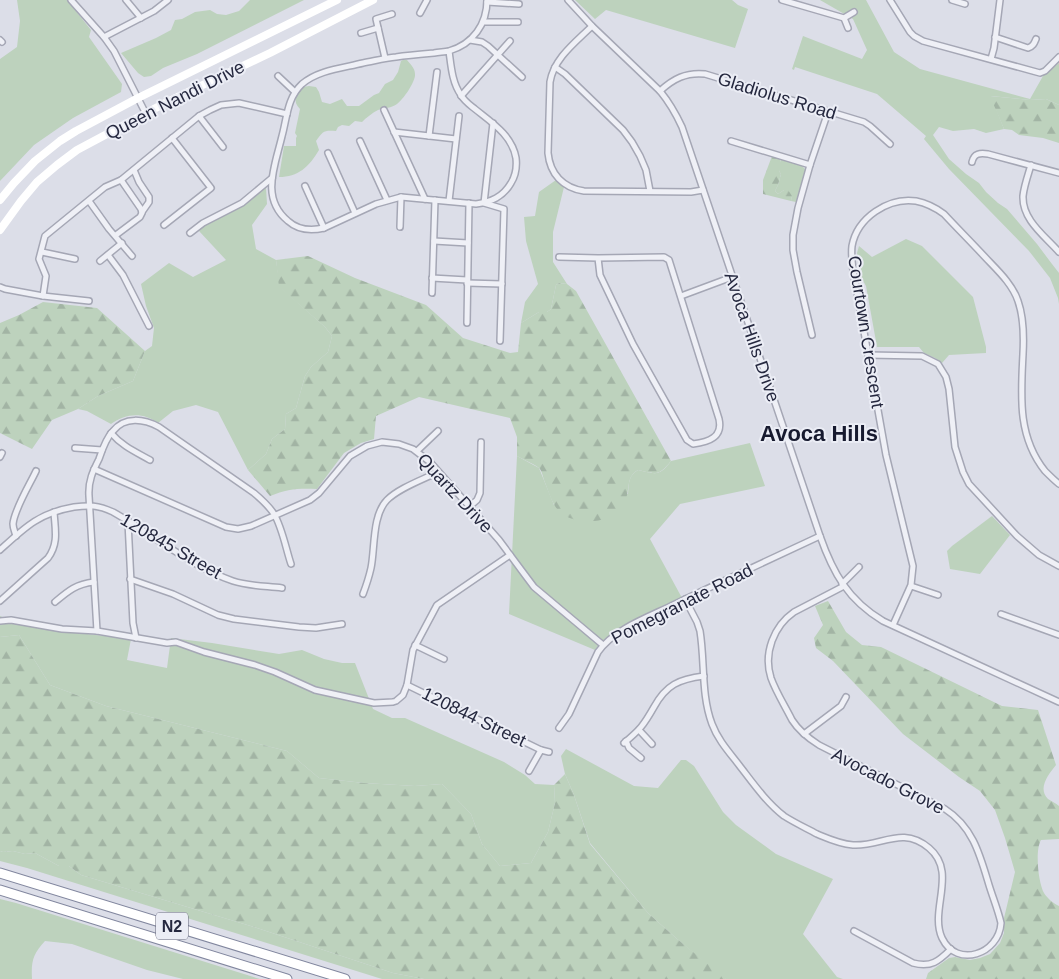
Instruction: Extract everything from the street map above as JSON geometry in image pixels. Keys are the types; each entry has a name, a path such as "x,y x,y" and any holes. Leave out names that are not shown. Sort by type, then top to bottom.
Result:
{"highway":[{"name":"N2","path":"0,873 345,979"},
{"name":"N2","path":"0,890 287,979"}],"main road":[{"name":"Queen Nandi Drive","path":"0,200 24,172 60,141 90,123 337,0"},
{"name":"Queen Nandi Drive","path":"0,230 37,182 77,150 373,0"}],"street":[{"path":"71,0 114,51 146,114"},
{"path":"126,0 141,18"},
{"path":"104,37 154,11 168,0"},
{"path":"420,13 427,0"},
{"name":"Avoca Hills Drive","path":"568,0 592,26 660,90 682,127 820,536 826,553 843,585 851,596 870,613 1059,702"},
{"path":"782,0 844,18 854,12"},
{"path":"890,0 908,29 917,38 932,44 1040,72 1045,71 1059,57"},
{"path":"952,0 966,4"},
{"path":"990,59 1000,0"},
{"path":"500,341 504,209 484,203 402,197 386,200 324,228 307,229 287,221 274,205 272,178 288,108 295,92 307,80 321,73 385,58 449,51 470,40 476,34 484,22 487,1 519,4"},
{"path":"385,58 377,19 392,14"},
{"path":"844,18 848,28"},
{"path":"484,22 518,22"},
{"path":"592,26 560,59 550,82 548,153 554,174 565,185 579,190 691,192 703,190"},
{"path":"361,33 378,28"},
{"path":"995,37 1028,48 1034,44 1036,39"},
{"path":"470,40 485,44 522,77"},
{"path":"461,96 510,41"},
{"path":"449,51 455,83 461,96 505,135 512,145 516,157 513,180 497,198 484,203"},
{"path":"555,67 565,74 623,130 640,156 646,170 650,191"},
{"path":"429,136 437,72"},
{"name":"Gladiolus Road","path":"660,90 669,82 685,74 705,74 867,124 890,144"},
{"path":"278,76 295,92"},
{"path":"43,296 46,276 40,258 46,235 109,185 121,180 134,170 199,116 216,106 232,103 286,114"},
{"path":"384,110 424,198"},
{"path":"812,335 797,272 793,235 798,208 810,165 828,112"},
{"path":"199,116 223,147"},
{"path":"449,201 459,116"},
{"path":"484,203 493,123"},
{"path":"394,132 456,139"},
{"path":"164,225 211,188 172,138"},
{"path":"360,141 386,200"},
{"path":"731,141 810,165"},
{"path":"328,153 355,213"},
{"path":"972,162 975,155 982,153 1004,157 1059,173"},
{"path":"1031,165 1023,197 1025,209 1033,224 1059,252"},
{"path":"116,235 140,217 149,202 149,197 134,170"},
{"path":"190,233 202,223 242,204 272,178"},
{"path":"121,180 142,213"},
{"path":"304,186 324,228"},
{"path":"400,227 402,197"},
{"path":"432,293 435,200"},
{"path":"89,201 132,256"},
{"name":"Courtown Crescent","path":"893,625 911,586 913,577 911,557 886,455 852,270 852,247 855,237 862,224 881,208 891,203 917,202 936,208 944,214 1010,285 1018,300 1022,317 1024,338 1023,421 1027,437 1039,462 1059,484"},
{"path":"467,323 469,203"},
{"path":"434,241 468,243"},
{"path":"100,261 122,243"},
{"path":"42,252 75,259"},
{"path":"108,255 123,275 150,326"},
{"path":"559,257 666,257 671,263 720,426 712,439 696,444 687,440 633,344 600,275 598,258"},
{"path":"681,296 732,277"},
{"path":"432,278 502,284"},
{"path":"0,287 43,296 89,301"},
{"path":"868,355 922,356 938,364 946,377 955,447 969,484 1017,536 1038,555 1059,566"},
{"path":"97,631 89,483 111,433 118,426 132,420 153,424 262,500 274,515 291,564"},
{"path":"417,451 438,431"},
{"path":"111,433 128,448 150,460"},
{"name":"Quartz Drive","path":"94,469 226,527 238,529 310,500 350,456 366,446 382,442 407,446 417,451 430,462 470,506 510,555 524,576 603,645"},
{"path":"470,506 477,500 480,493 481,442"},
{"path":"75,448 102,450"},
{"path":"16,536 13,525 14,520 36,471"},
{"path":"363,594 371,569 378,519 383,505 392,496 438,472"},
{"path":"0,550 46,514 90,505"},
{"name":"120845 Street","path":"90,505 106,508 198,565 231,580 240,583 282,588"},
{"path":"0,601 48,558 53,551 55,543 54,512"},
{"path":"128,522 133,623 136,638"},
{"name":"Pomegranate Road","path":"559,728 569,714 598,652 616,634 685,599 820,536"},
{"path":"0,621 11,620 62,629 97,631 167,643 176,642 204,652 276,672 315,690 374,703 393,702 403,695 408,685 414,646 435,609 440,603 510,555"},
{"name":"Avocado Grove","path":"860,567 843,585 790,615 776,631 769,656 769,671 792,720 804,734 818,745 945,809 955,816 972,836 999,916 1000,928 994,942 982,952 973,955 963,954 951,949"},
{"path":"130,579 173,594 218,615 234,619 316,628 342,624"},
{"path":"55,602 74,587 94,582"},
{"path":"911,586 938,595"},
{"path":"685,599 700,631 709,714 715,731 723,745 768,802 796,823 843,844 866,845 905,837 921,842 933,852 940,865 942,873 940,928 942,938 951,949 936,962 928,965 913,963 854,931"},
{"path":"1001,614 1059,635"},
{"path":"414,646 444,659"},
{"path":"642,758 629,748 625,742 639,730 667,689 685,679 704,676"},
{"name":"120844 Street","path":"408,685 541,750 549,752"},
{"path":"804,734 841,706 846,697"},
{"path":"639,730 652,744"},
{"name":"120844 Street","path":"530,770 541,750"}],"green space":[{"path":"17,0 67,0 91,30 89,37 122,84 121,92 73,118 34,145 0,181 0,59 17,47 20,21"},
{"path":"250,0 304,0 197,54 163,68 151,76 144,77 138,73 121,53 171,30 175,20 182,19 195,12 210,10 217,14 226,15 239,11"},
{"path":"575,0 732,0 748,9 735,48 606,10 595,19"},
{"path":"820,0 866,0 894,52 920,69 1030,99 1043,76 1059,63 1059,105 1046,99 1030,100 991,96 1004,129 986,133 974,129 953,131 939,127 933,135 949,159 1007,209 1059,273 1059,304 1050,278 1029,251 949,169 924,139 926,136 877,94 795,67 794,70 792,69 803,36 862,59 867,50 853,19"},
{"path":"403,60 407,60 412,66 415,77 409,90 400,102 378,110 362,122 355,121 349,126 342,125 338,127 336,131 324,132 316,141 319,150 307,166 292,175 279,177 284,146 296,146 297,136 295,133 300,109 296,103 296,98 298,92 303,87 316,87 322,102 330,104 342,99 347,106 359,106 379,93 385,84 393,80"},
{"path":"990,96 1030,100 1046,99 1059,105 1059,143 1043,138 1019,135 1012,130 1004,129"},
{"path":"772,156 779,158 782,164 779,171 781,174 775,191 778,194 788,190 792,196 791,201 763,194 763,180"},
{"path":"779,158 801,165 805,169 806,173 796,202 791,201 792,196 784,190 778,194 775,191 781,174 779,171 781,161"},
{"path":"556,180 564,187 553,232 553,262 567,284 559,283 556,285 551,309 547,312 539,312 521,323 525,302 538,284 526,241 524,217 535,216 539,192"},
{"path":"266,188 267,204 252,225 256,249 276,260 280,287 325,327 332,336 328,352 311,367 305,376 296,408 286,414 285,429 272,439 266,454 248,470 218,412 196,405 173,411 158,423 146,417 134,415 117,420 111,424 87,411 78,409 98,396 133,381 145,351 152,346 154,328 141,284 169,263 193,277 226,260 199,231 211,220 242,205"},
{"path":"906,239 922,246 973,297 986,353 949,355 942,363 924,353 919,347 877,347 866,286 860,275 857,253 859,246 872,257"},
{"path":"308,256 355,278 426,305 463,338 510,353 518,352 521,323 539,312 547,312 551,309 556,285 559,283 567,284 576,291 671,461 660,472 649,473 638,470 634,473 629,481 626,499 618,510 608,517 594,521 583,521 566,517 556,508 540,469 517,456 517,437 510,418 419,397 376,416 374,439 361,443 344,453 317,489 293,490 270,496 248,470 266,454 272,439 285,429 286,414 296,408 305,376 311,367 328,352 332,336 325,327 279,287 276,260"},
{"path":"43,302 97,308 145,351 133,381 98,396 78,409 52,420 32,449 0,433 0,323"},
{"path":"750,443 765,486 680,504 650,539 682,598 622,627 611,634 595,650 509,614 517,456 539,468 554,505 628,494 631,477 638,470 657,473 663,470 671,461"},
{"path":"992,516 1010,535 980,574 950,569 947,551"},
{"path":"828,601 846,632 862,645 881,647 1002,706 1038,710 1056,765 1045,781 1044,790 1048,799 1059,806 1059,839 1041,840 1038,851 1038,866 1044,893 1059,906 1059,979 926,979 928,973 949,958 955,957 970,960 980,958 990,954 1000,943 1004,933 1004,918 1015,872 995,810 980,791 903,734 833,661 816,648 814,638 823,625 815,606"},
{"path":"0,616 17,623 70,632 131,639 127,660 167,668 171,638 279,654 302,650 324,659 342,663 355,663 373,709 392,718 405,718 504,762 525,775 535,784 554,785 555,803 548,832 531,863 500,866 482,844 471,814 442,784 415,786 319,778 287,751 106,706 50,685 19,635 0,637"},
{"path":"19,635 50,685 106,706 287,751 319,778 415,786 442,784 471,814 482,844 500,866 531,863 548,832 555,803 554,785 565,774 590,844 648,913 726,979 424,979 393,973 254,927 81,875 69,866 59,866 35,853 25,854 13,851 0,851 0,637"},
{"path":"566,749 634,786 658,788 681,760 686,760 694,766 723,812 736,825 776,854 833,879 803,934 837,977 843,979 723,978 648,913 590,843 565,774 561,756"},
{"path":"0,851 13,851 25,854 35,853 59,866 69,866 81,875 254,927 393,973 424,979 382,979 0,861"},
{"path":"0,899 260,979 183,979 147,970 72,944 45,941 34,958 32,979 0,979"}],"district":[{"name":"Avoca Hills","path":"819,433"}]}
